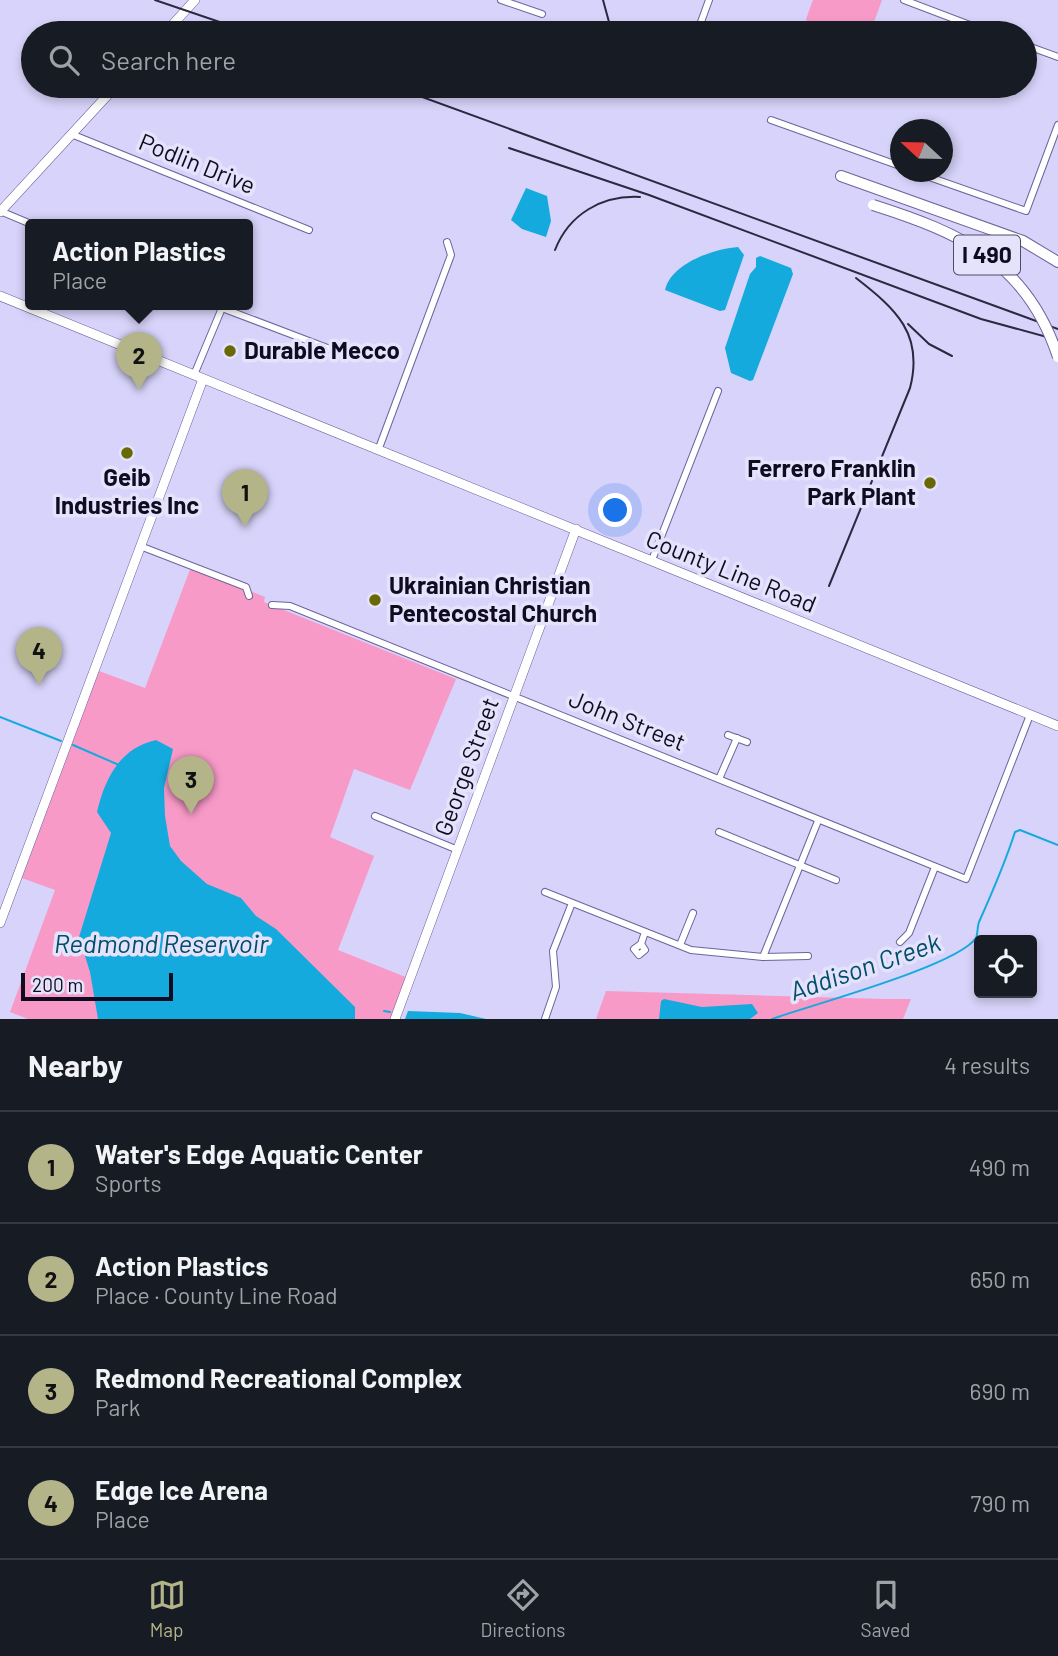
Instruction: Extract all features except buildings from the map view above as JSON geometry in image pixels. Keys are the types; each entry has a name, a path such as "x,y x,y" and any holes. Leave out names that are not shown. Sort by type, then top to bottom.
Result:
{"highway":[{"name":"I 490","path":"841,176 1023,241 1058,262"},
{"name":"I 490","path":"873,205 950,232 995,261 1011,276 1039,313 1058,357"}],"street":[{"path":"176,21 195,0"},
{"path":"501,0 542,14"},
{"path":"701,21 709,0"},
{"path":"904,1 958,21"},
{"path":"1037,49 1058,57"},
{"path":"25,222 0,212 105,98"},
{"path":"771,120 890,162"},
{"path":"943,182 1026,211 1058,125"},
{"name":"Podlin Drive","path":"71,134 309,230"},
{"path":"379,449 451,255 447,242"},
{"path":"0,296 25,306"},
{"path":"34,310 199,377"},
{"path":"0,923 140,545 221,310"},
{"path":"227,310 330,349"},
{"name":"County Line Road","path":"199,377 1058,726"},
{"path":"652,560 718,391"},
{"name":"George Street","path":"395,1019 576,529"},
{"path":"140,545 246,587 249,596"},
{"name":"John Street","path":"272,605 290,606 966,879 1031,715"},
{"path":"728,735 747,742"},
{"path":"719,779 737,738"},
{"path":"375,816 458,850"},
{"path":"763,957 818,821"},
{"path":"719,832 836,880"},
{"path":"900,942 909,933 935,867"},
{"path":"545,892 691,950 763,957 808,956"},
{"path":"545,1019 556,987 553,951 572,903"},
{"path":"680,945 692,913"},
{"path":"641,944 645,932"}],"shaded area":[{"path":"813,0 882,0 874,21 806,19"},
{"path":"191,567 265,597 264,602 456,679 410,790 354,769 330,837 374,856 338,950 408,978 392,1019 28,1019 10,1012 55,890 19,877 99,671 145,688"},
{"path":"606,991 911,999 903,1019 596,1019"}],"water":[{"path":"526,188 547,196 551,221 546,237 522,229 511,220"},
{"path":"738,247 744,255 725,310 720,311 665,290 669,280 684,265 706,254"},
{"path":"760,256 791,268 793,274 753,380 750,381 731,373 725,348 750,274 756,267 756,258"},
{"name":"Redmond Reservoir","path":"156,740 173,749 164,788 170,846 181,861 207,884 241,898 256,916 276,929 355,1007 355,1019 98,1019 90,972 79,937 111,833 97,812 116,766 133,750"},
{"path":"664,999 702,1007 752,1004 758,1013 750,1019 659,1019 661,1001"},
{"path":"408,1011 460,1013 486,1019 405,1019"}],"waterway":[{"name":"Addison Creek","path":"0,717 61,741"},
{"name":"Addison Creek","path":"73,745 119,765"},
{"name":"Addison Creek","path":"772,1019 882,984 963,949 976,938 979,922 1015,832 1020,830 1058,845"},
{"name":"Addison Creek","path":"384,1011 390,1012"}],"railway":[{"path":"155,0 217,21"},
{"path":"603,0 609,21"},
{"path":"425,98 1058,329"},
{"path":"509,148 649,195 981,319 1058,340"},
{"path":"555,250 569,226 588,209 613,199 640,197"},
{"path":"829,586 910,388 913,369 910,338 903,324 883,301 856,278"},
{"path":"908,324 929,344 952,356"}],"place":[{"name":"Durable Mecco","path":"230,351"},
{"name":"Action Plastics","path":"139,390"},
{"name":"Geib Industries Inc","path":"127,453"},
{"name":"Ferrero Franklin Park Plant","path":"930,483"},
{"name":"Water's Edge Aquatic Center","path":"245,527"},
{"name":"Ukrainian Christian Pentecostal Church","path":"375,600"},
{"name":"Edge Ice Arena","path":"39,685"},
{"name":"Redmond Recreational Complex","path":"191,814"}]}
